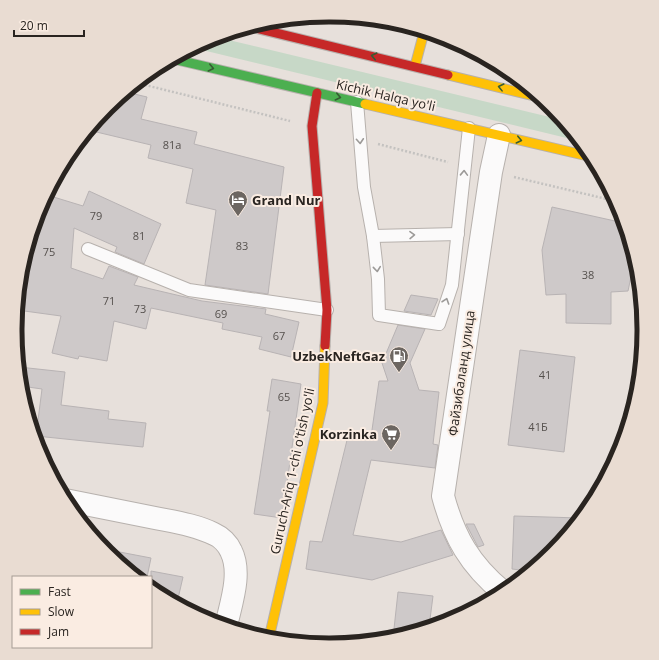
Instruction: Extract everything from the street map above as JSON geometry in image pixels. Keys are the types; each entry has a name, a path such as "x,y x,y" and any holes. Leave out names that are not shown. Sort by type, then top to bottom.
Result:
{"main road":[{"path":"263,30 525,93"},
{"path":"414,66 422,37"},
{"name":"Kichik Halqa yo'li","path":"182,60 582,155"},
{"name":"Guruch-Ariq 1-chi o'tish yo'li","path":"270,632 323,403 327,310 312,126 317,93"}],"street":[{"name":"Файзибаланд улица","path":"498,587 478,569 463,547 450,523 444,496 491,172 499,135"},
{"path":"75,502 180,523 204,529 216,535 225,542 232,551 235,571 235,581 227,620"}],"lane":[{"path":"357,102 364,187 373,236 378,279 379,315 439,324 452,285 469,128"},
{"path":"373,236 458,234"},
{"path":"88,249 189,290 327,310"}],"path":[{"path":"491,172 608,199"}],"green space":[{"path":"228,40 551,117 570,139 202,50"}],"building":[{"path":"133,94 147,97 141,119 197,132 194,144 284,167 268,294 205,285 216,210 186,203 193,169 148,158 151,145 95,132"},
{"path":"89,191 161,224 144,264 115,252 117,247 74,228 71,268 103,279 109,266 138,277 134,285 202,301 266,309 265,314 299,322 291,357 259,349 262,337 222,329 223,323 151,308 146,329 114,321 107,361 79,356 78,359 52,353 61,316 23,311 32,250 45,212 53,197 83,206"},
{"path":"552,207 618,222 627,250 632,274 628,291 611,292 611,324 566,323 566,294 546,295 542,250"},
{"path":"411,295 438,299 431,315 404,311"},
{"path":"398,325 425,329 410,363 419,390 439,392 433,444 438,445 435,468 371,460 353,535 401,542 441,530 453,555 372,580 306,569 310,541 322,542 349,432 371,437 379,381 388,381 382,363"},
{"path":"520,350 575,357 564,452 508,445"},
{"path":"25,368 65,372 61,405 109,411 108,419 146,423 143,447 41,436 37,427 42,389 28,387"},
{"path":"272,379 301,384 282,518 254,514 270,411 267,411"},
{"path":"514,516 572,518 561,533 521,570 512,569"},
{"path":"466,524 474,524 484,545 478,547"},
{"path":"117,551 151,558 147,576 145,576"},
{"path":"151,571 183,577 178,597 152,581"},
{"path":"398,592 433,596 430,620 394,631"}],"traffic: fast":[{"path":"181,61 365,104"}],"traffic: slow":[{"path":"415,66 423,37"},
{"path":"448,75 526,94"},
{"path":"365,104 582,155"},
{"path":"270,632 323,403 325,346"}],"traffic: jam":[{"path":"263,30 448,75"},
{"path":"317,93 312,126 327,310 325,346"}],"place":[{"name":"Grand Nur","path":"238,217"},
{"name":"UzbekNeftGaz","path":"399,373"},
{"name":"Korzinka","path":"391,451"}]}
